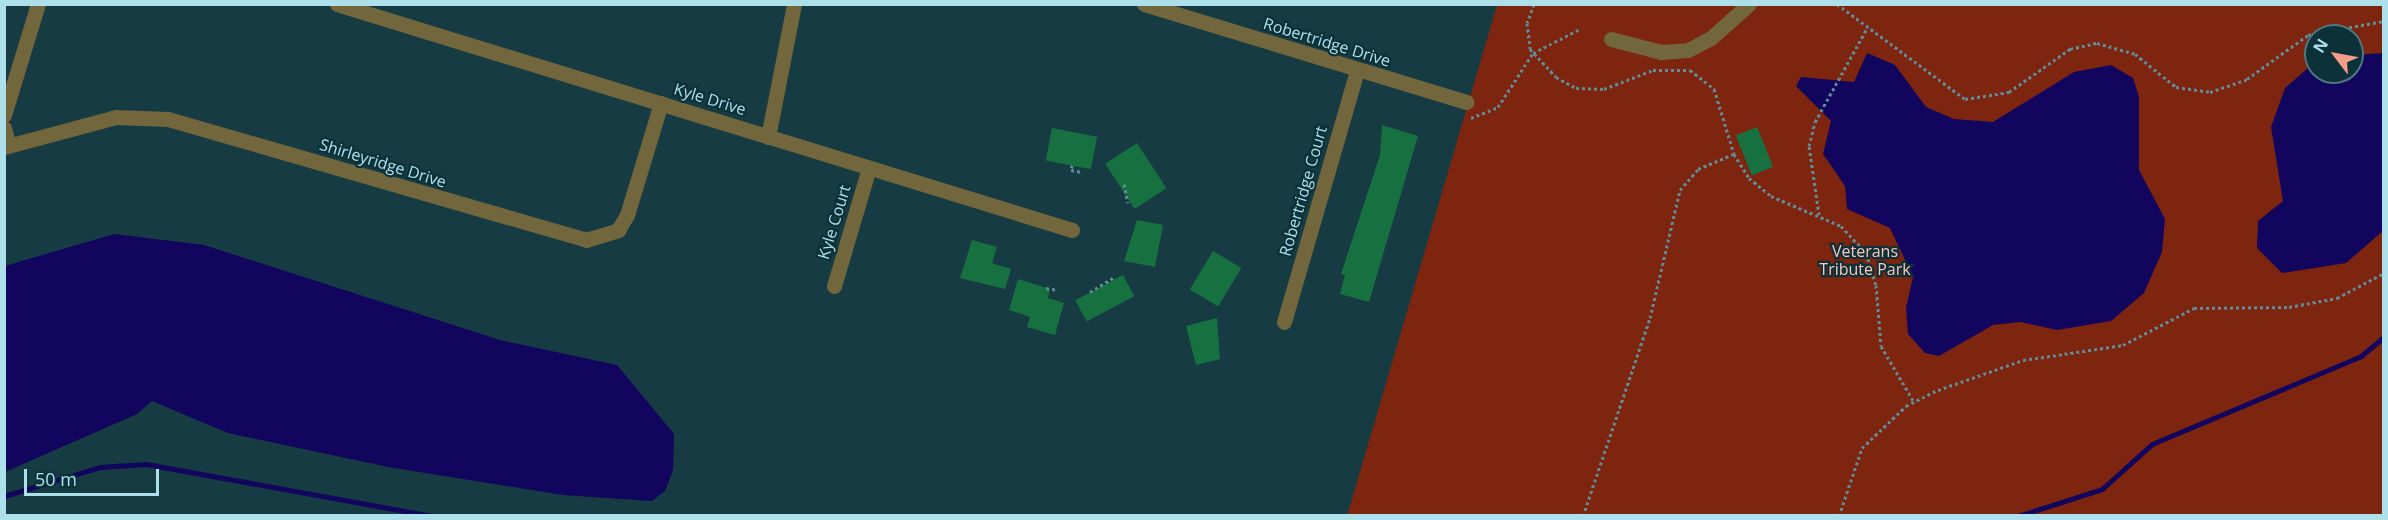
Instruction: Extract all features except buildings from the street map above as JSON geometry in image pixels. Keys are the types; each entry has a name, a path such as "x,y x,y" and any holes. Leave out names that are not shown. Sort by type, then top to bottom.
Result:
{"street":[{"path":"4,115 38,4"},
{"name":"Kyle Drive","path":"337,4 1072,230"},
{"path":"768,136 794,4"},
{"name":"Robertridge Drive","path":"1144,4 1466,102"},
{"path":"1611,39 1661,52 1688,50 1711,38 1749,4"},
{"name":"Robertridge Court","path":"1284,322 1357,70"},
{"name":"Shirleyridge Drive","path":"7,146 116,117 168,119 586,240 618,230 627,215 662,103"},
{"path":"4,128 7,146"},
{"name":"Kyle Court","path":"834,286 869,168"}],"path":[{"path":"1534,4 1527,24 1533,53 1576,88 1604,89 1653,70 1690,70 1714,89 1734,154 1749,178 1771,196 1840,226 1866,253 1878,295 1881,346 1914,402"},
{"path":"1838,4 1867,28 1904,51 1950,92 1982,99 2009,92 2070,50 2097,43 2135,54 2176,87 2210,92 2247,79 2308,35 2384,21"},
{"path":"1819,215 1809,146 1815,122 1840,73 1867,28"},
{"path":"1466,102 1472,121 1498,107 1533,53 1578,30"},
{"path":"1583,516 1650,318 1680,190 1698,169 1734,154"},
{"path":"1072,165 1071,170 1082,172"},
{"path":"1124,184 1128,203"},
{"path":"1839,516 1862,448 1881,425 1914,402 2023,360 2123,345 2194,308 2289,307 2337,298 2384,273"},
{"path":"1090,292 1114,277"},
{"path":"1046,288 1058,290"}],"green space":[{"name":"Veterans Tribute Park","path":"1497,5 2383,5 2383,515 1347,516"}],"shaded area":[{"path":"1867,53 1895,65 1926,107 1954,119 1993,122 2074,72 2111,65 2133,78 2139,97 2139,170 2165,219 2162,252 2144,293 2111,321 2057,330 2020,322 1993,325 1939,356 1925,353 1908,334 1906,308 1913,277 1890,228 1847,209 1845,186 1823,154 1831,121 1796,86 1801,77 1854,82"},
{"path":"2383,53 2383,231 2346,263 2282,273 2257,248 2258,221 2283,201 2271,127 2285,88 2304,71 2304,84 2364,84 2364,54"},
{"path":"114,234 204,245 500,340 617,365 674,434 673,470 665,491 652,501 563,495 388,467 228,433 152,401 137,414 5,472 5,266"}],"waterway":[{"path":"2018,516 2102,489 2152,444 2361,356 2384,337"},
{"path":"4,496 100,467 146,464 433,516"}]}
